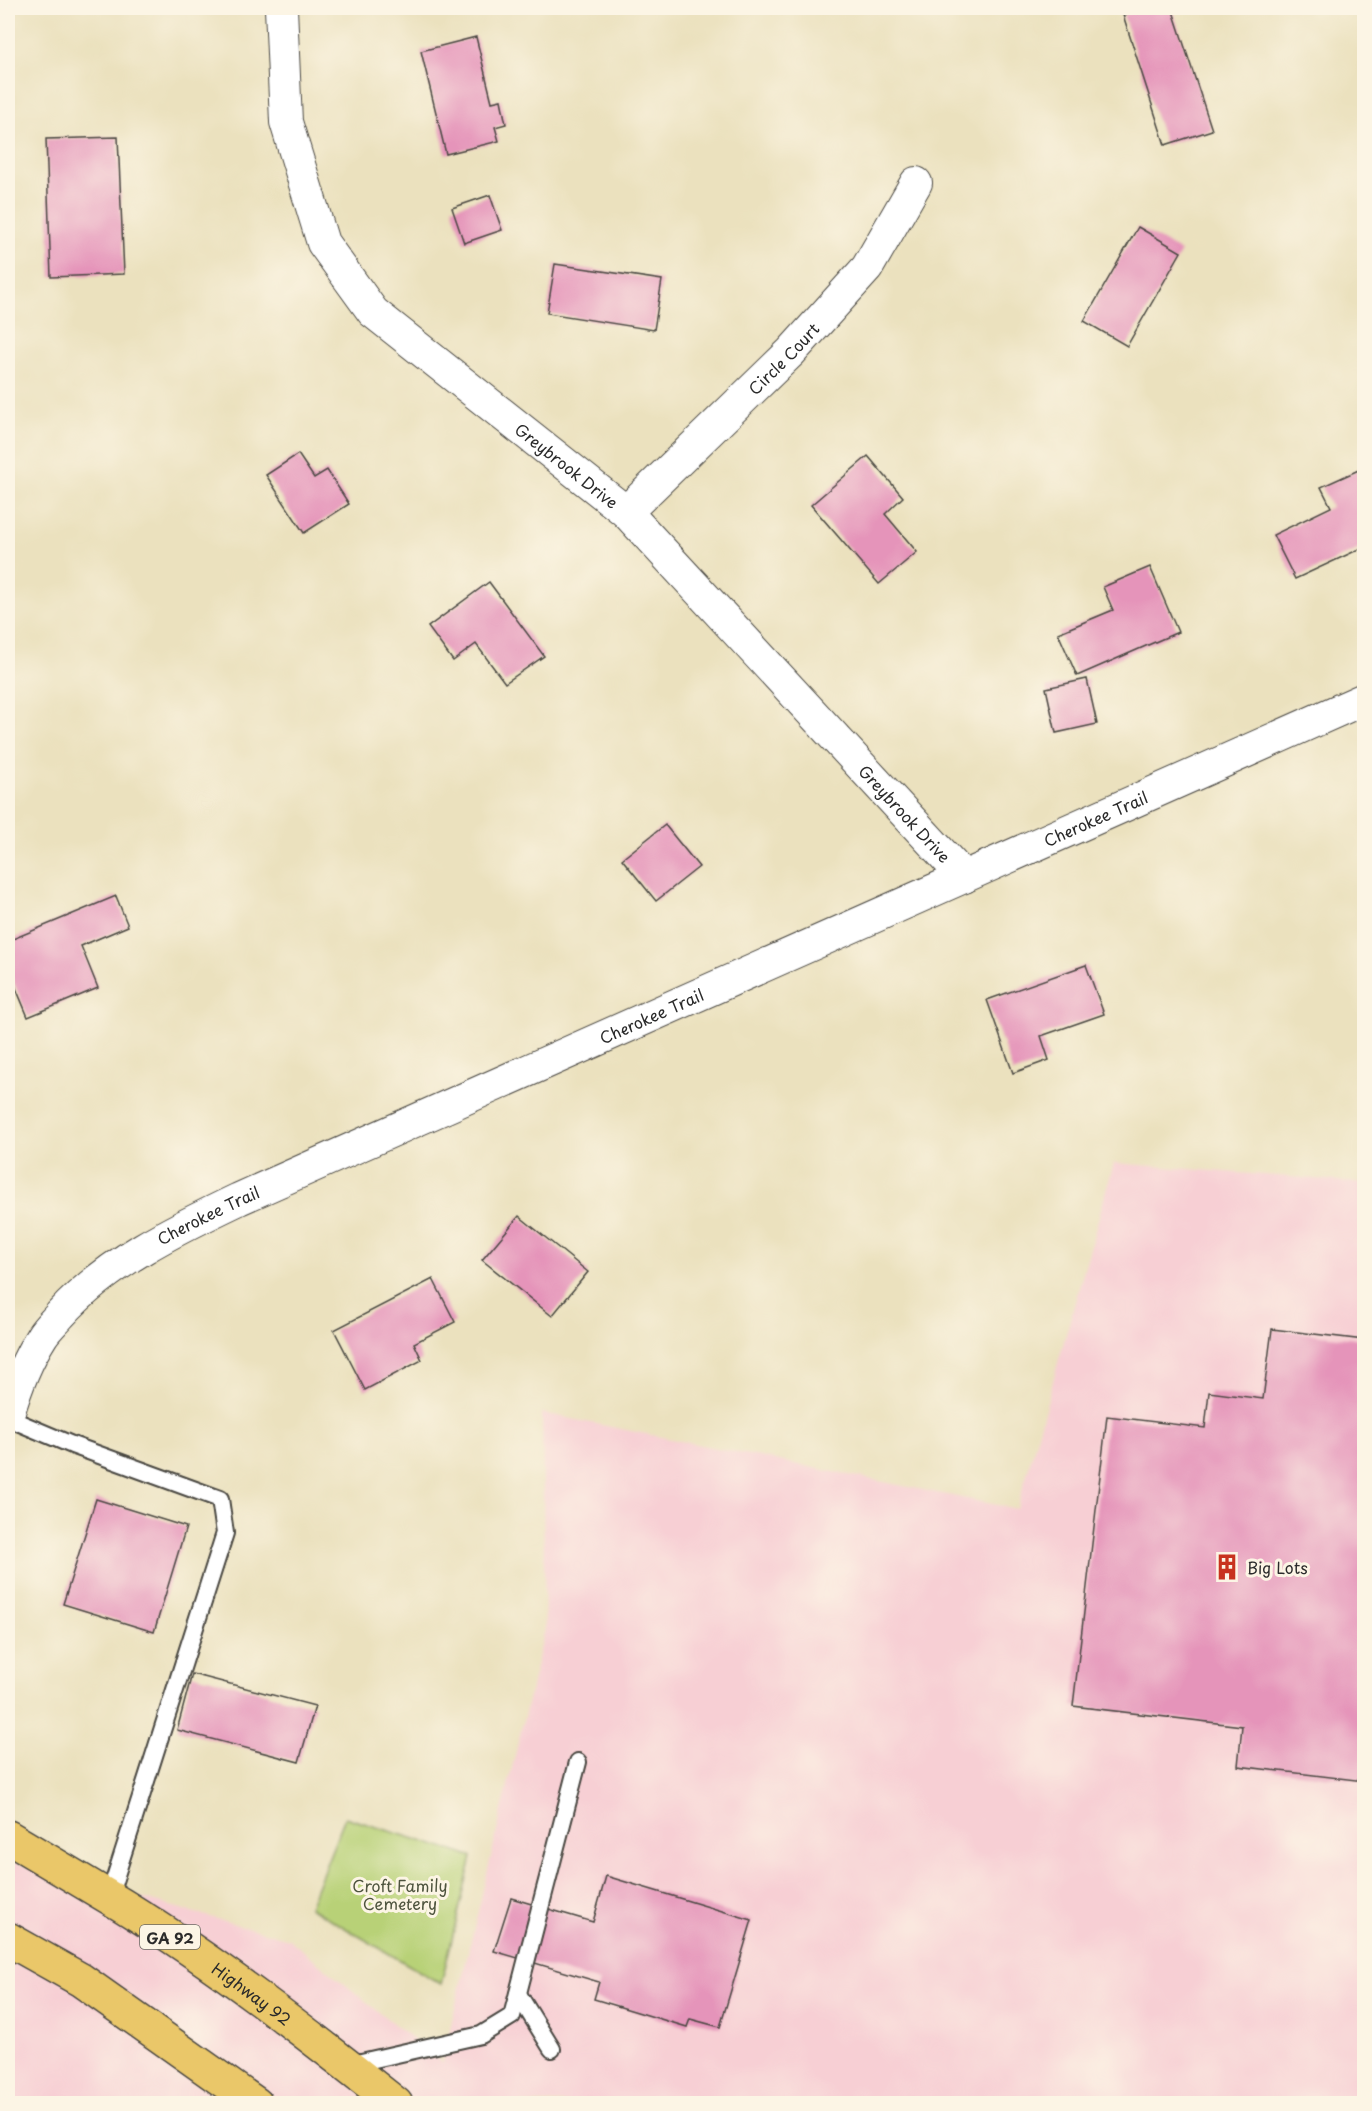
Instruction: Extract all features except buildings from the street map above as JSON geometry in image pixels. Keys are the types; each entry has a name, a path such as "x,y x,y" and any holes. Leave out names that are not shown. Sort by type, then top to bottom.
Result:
{"main road":[{"name":"Highway 92","path":"8,1838 109,1897 227,1975 396,2103"},
{"path":"8,1939 81,1980 256,2103"}],"street":[{"name":"Greybrook Drive","path":"281,8 286,122 323,243 373,312 626,512 964,877"},
{"name":"Circle Court","path":"626,512 791,352 867,268 915,183"},
{"name":"Cherokee Trail","path":"8,1417 19,1377 44,1334 71,1304 124,1260 178,1228 238,1199 1365,699"}],"lane":[{"path":"8,1417 72,1445 220,1499 225,1533 109,1897"},
{"path":"348,2065 481,2035 512,2016 578,1762"},
{"path":"518,1994 552,2049"}],"shaded area":[{"path":"1114,1163 1364,1183 1364,2103 8,2103 8,1861 289,1939 442,2063 545,1629 542,1413 1017,1509"}],"green space":[{"name":"Croft Family Cemetery","path":"345,1817 472,1857 441,1984 309,1907"}],"place":[{"name":"Big Lots","path":"1227,1567"}]}
